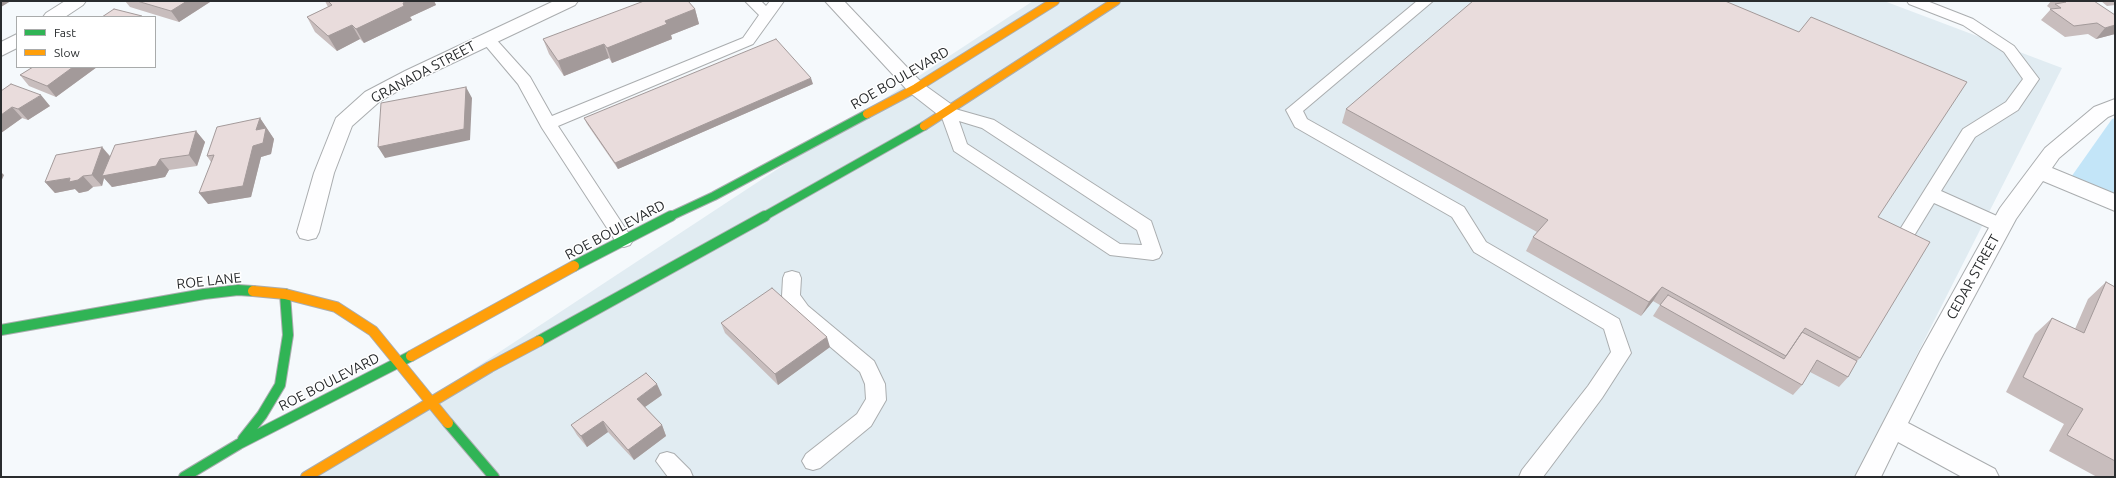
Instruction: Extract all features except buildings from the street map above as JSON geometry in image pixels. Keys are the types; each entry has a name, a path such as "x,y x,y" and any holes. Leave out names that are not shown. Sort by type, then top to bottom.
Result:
{"main road":[{"name":"ROE BOULEVARD","path":"184,477 239,444 400,362 624,240 714,196 916,88 1055,1"},
{"path":"306,477 490,367 666,272 948,112 1116,1"},
{"name":"ROE LANE","path":"1,330 204,294 238,290 285,294 336,307 373,331 494,477"},
{"path":"239,444 262,415 280,385 288,335 285,294"}],"street":[{"path":"54,16 77,1"},
{"name":"GRANADA STREET","path":"308,232 324,173 343,123 372,97 412,75 569,1"},
{"path":"834,1 916,88 948,112"},
{"path":"1,50 16,41"},
{"name":"CEDAR STREET","path":"1868,477 1932,350 2002,226 2038,170 2052,153 2101,112 2115,106"},
{"path":"2038,170 2115,203"},
{"path":"1894,427 1986,477"}],"lane":[{"path":"752,1 767,14"},
{"path":"548,124 748,41 777,1"},
{"path":"1426,1 1294,110 1300,123 1458,212 1480,247 1612,324 1621,354 1595,392 1530,477"},
{"path":"1903,239 1970,133 2012,106 2031,79 2009,49 1968,22 1914,1"},
{"path":"488,39 524,81 548,124 624,240"},
{"path":"948,112 988,124 1145,226 1152,253 1116,250 960,147 948,112"},
{"path":"1931,194 2002,226"},
{"path":"792,278 791,296 801,311 867,367 875,384 876,400 864,420 813,462"},
{"path":"667,461 682,477"}],"shaded area":[{"path":"1033,1 1884,1 2062,68 1855,477 318,477 358,445"},
{"path":"2115,118 2115,200 2069,180 2112,119"}],"traffic: fast":[{"path":"574,266 637,232 714,196 867,114"},
{"path":"539,341 666,272 924,126"},
{"path":"1,330 204,294 238,290 253,291"},
{"path":"243,439 262,415 280,385 288,335 285,294"},
{"path":"184,477 239,444 411,356"},
{"path":"448,423 494,477"}],"traffic: slow":[{"path":"867,114 916,88 1055,1"},
{"path":"924,126 948,112 1116,1"},
{"path":"411,356 574,266"},
{"path":"253,291 285,294 336,307 373,331 448,423"},
{"path":"306,477 490,367 539,341"}]}
